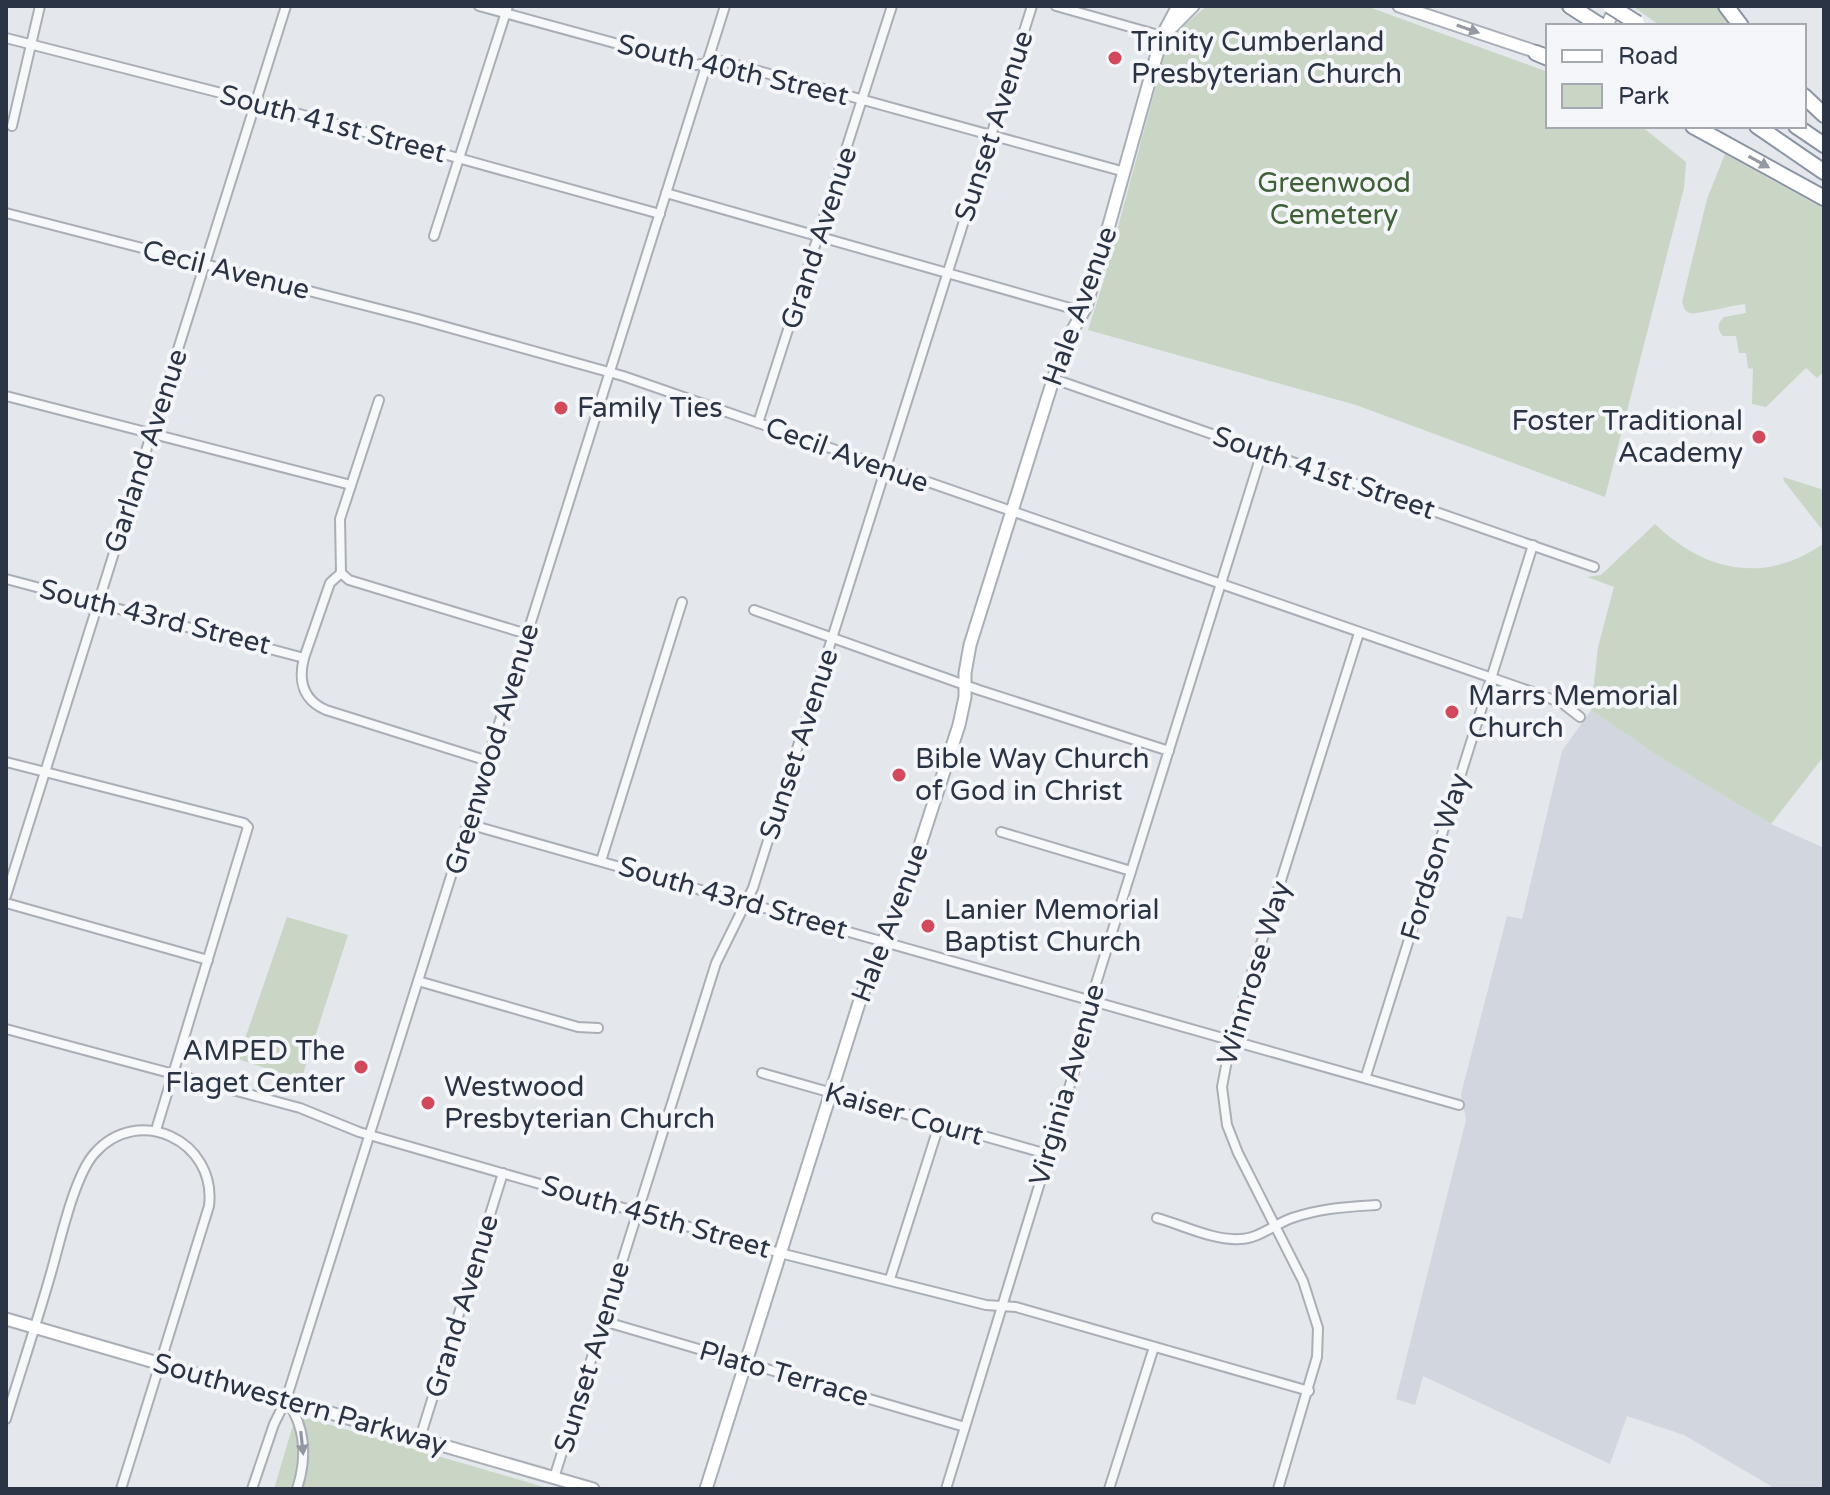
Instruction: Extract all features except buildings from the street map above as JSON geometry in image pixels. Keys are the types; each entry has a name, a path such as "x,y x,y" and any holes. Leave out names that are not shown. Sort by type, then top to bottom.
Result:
{"highway":[{"path":"1610,6 1637,24"},
{"path":"1726,6 1740,24"},
{"path":"1573,8 1601,24"},
{"path":"1806,98 1824,115"},
{"path":"1697,128 1824,198"},
{"path":"1760,128 1824,172"},
{"path":"1799,128 1824,145"}],"street":[{"path":"12,126 40,6"},
{"name":"Garland Avenue","path":"6,896 286,6"},
{"name":"South 40th Street","path":"479,6 507,10 695,65 722,61 1125,172"},
{"name":"Greenwood Avenue","path":"252,1489 274,1424 286,1400 725,6"},
{"name":"Grand Avenue","path":"758,423 892,6"},
{"name":"Sunset Avenue","path":"554,1478 716,963 753,888 1032,6"},
{"path":"1056,6 1162,36"},
{"path":"1162,36 1178,6"},
{"path":"1162,36 1193,6"},
{"path":"1399,6 1544,55"},
{"path":"1605,24 1617,6"},
{"path":"434,236 507,10"},
{"name":"Hale Avenue","path":"706,1489 863,989 911,873 962,711 970,645 1064,345 1084,312 1162,36"},
{"name":"South 41st Street","path":"6,38 256,102 660,214"},
{"path":"666,193 1084,312"},
{"name":"Cecil Avenue","path":"6,213 391,312 610,373 1562,703 1580,717"},
{"name":"South 41st Street","path":"1054,379 1594,567"},
{"path":"6,396 351,485"},
{"path":"379,400 339,525 341,573 349,580 527,634"},
{"name":"Virginia Avenue","path":"946,1489 1092,1013 1093,1000 1131,871 1262,452"},
{"name":"Fordson Way","path":"1366,1076 1533,545"},
{"path":"341,573 330,583 304,658 302,680 306,695 316,706 326,710 488,761"},
{"name":"South 43rd Street","path":"6,579 304,658"},
{"path":"601,861 682,602"},
{"path":"754,610 965,685 1169,751"},
{"name":"Winnrose Way","path":"1278,1489 1317,1357 1316,1314 1303,1281 1238,1153 1223,1108 1224,1064 1359,633"},
{"path":"6,762 244,823 248,827 156,1130"},
{"name":"South 43rd Street","path":"468,824 1366,1076 1459,1105"},
{"path":"1001,832 1131,871"},
{"path":"6,903 208,960"},
{"path":"418,981 578,1027 598,1028"},
{"name":"South 45th Street","path":"6,1029 300,1108 370,1135 780,1253 986,1305 1016,1307 1309,1391"},
{"name":"Kaiser Court","path":"762,1073 1047,1154"},
{"path":"890,1279 939,1125"},
{"path":"6,1419 79,1183 89,1161 101,1147 117,1137 156,1130 175,1137 195,1155 208,1179 210,1197 121,1489"},
{"name":"Grand Avenue","path":"420,1438 503,1173"},
{"path":"1157,1218 1231,1239 1248,1238 1319,1210 1356,1204 1376,1205"},
{"name":"Southwestern Parkway","path":"6,1319 593,1489"},
{"name":"Plato Terrace","path":"603,1321 965,1427"},
{"path":"1109,1489 1154,1347"},
{"path":"286,1400 296,1414 304,1447 297,1489"}],"shaded area":[{"path":"1591,710 1658,756 1771,824 1824,848 1824,1489 1776,1489 1684,1435 1627,1416 1610,1464 1423,1376 1415,1405 1396,1399 1466,1120 1461,1094 1507,916 1522,919 1562,751"}],"green space":[{"name":"Greenwood Cemetery","path":"1207,6 1366,6 1546,71 1546,128 1644,128 1686,162 1684,188 1605,497 1356,405 1088,330 1165,52 1178,30"},
{"path":"1632,6 1719,6 1732,24 1658,24"},
{"path":"1725,154 1824,209 1824,377 1821,374 1817,378 1806,368 1766,407 1752,404 1753,369 1748,368 1746,353 1739,353 1736,336 1723,336 1719,329 1724,317 1746,313 1745,304 1690,313 1684,309 1682,302 1707,199"},
{"path":"1783,477 1824,490 1824,532 1784,481"},
{"path":"1655,524 1694,553 1736,567 1758,568 1780,564 1824,543 1824,756 1771,824 1658,756 1591,710 1598,647 1614,587 1587,577 1601,575"},
{"path":"287,917 348,935 301,1080 238,1059"},
{"path":"296,1415 551,1489 274,1489"}],"place":[{"name":"Trinity Cumberland Presbyterian Church","path":"1115,58"},
{"name":"Family Ties","path":"561,408"},
{"name":"Foster Traditional Academy","path":"1759,437"},
{"name":"Marrs Memorial Church","path":"1452,712"},
{"name":"Bible Way Church of God in Christ","path":"899,775"},
{"name":"Lanier Memorial Baptist Church","path":"928,926"},
{"name":"AMPED The Flaget Center","path":"361,1067"},
{"name":"Westwood Presbyterian Church","path":"428,1103"}]}
